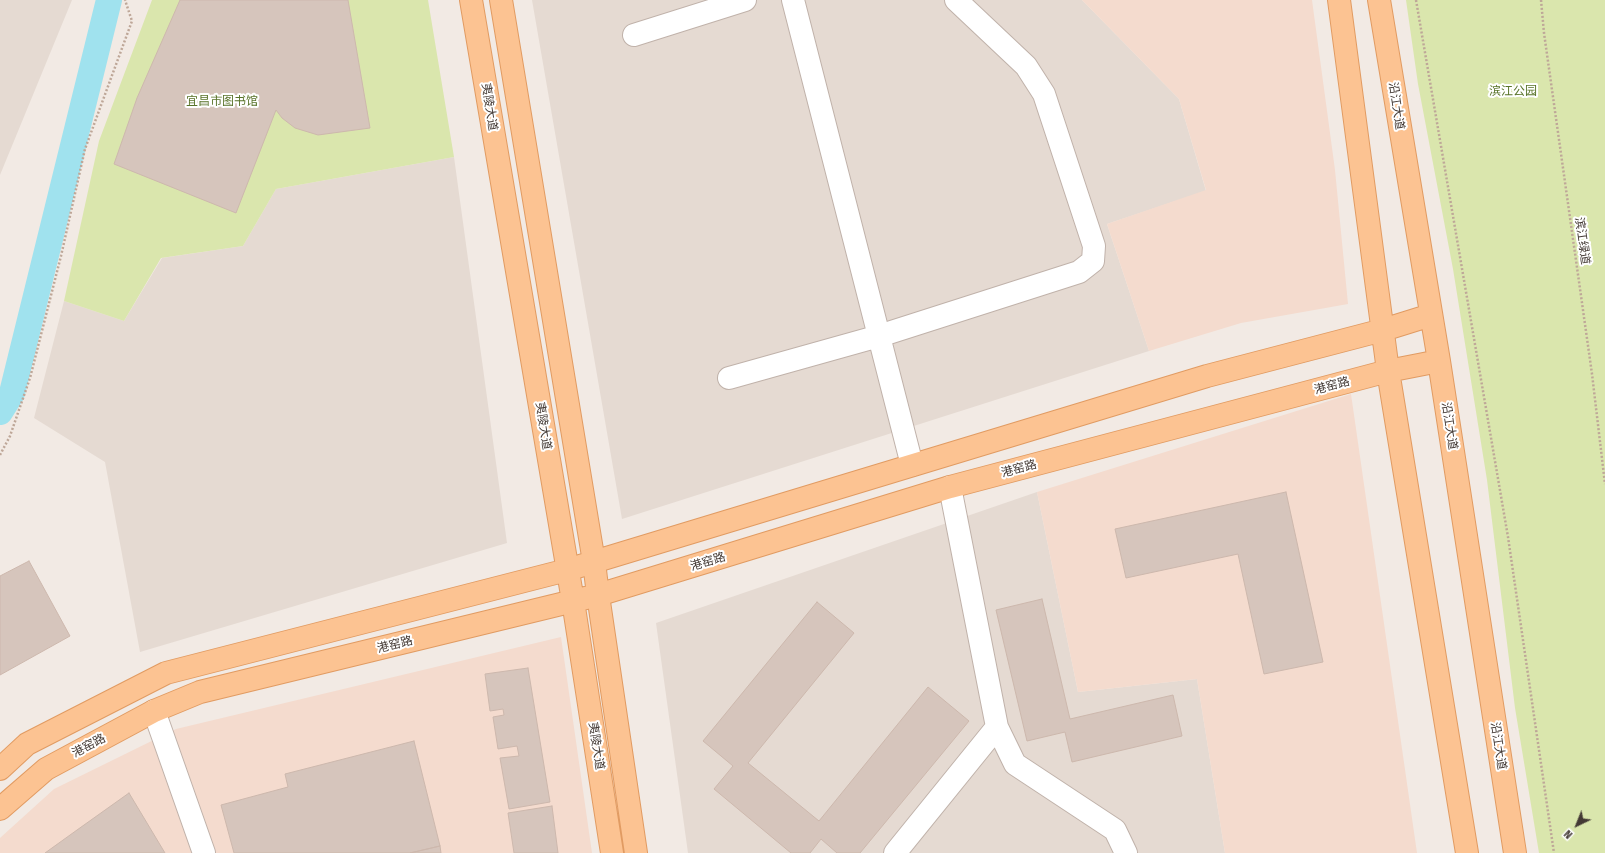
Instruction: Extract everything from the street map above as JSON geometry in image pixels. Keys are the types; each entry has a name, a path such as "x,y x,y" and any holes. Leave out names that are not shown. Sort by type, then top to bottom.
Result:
{"main road":[{"name":"夷陵大道","path":"471,0 573,601 612,853"},
{"name":"夷陵大道","path":"501,0 594,562 636,853"},
{"path":"1338,0 1388,371 1467,853"},
{"name":"沿江大道","path":"1379,0 1439,361 1515,853"},
{"path":"0,769 28,744 166,673 567,570 1207,376 1383,330 1431,315"},
{"name":"港窑路","path":"0,809 46,769 154,711 200,692 598,595 950,487 1388,371 1439,361"}],"lane":[{"path":"634,35 745,0"},
{"path":"794,0 912,465"},
{"path":"729,378 879,336 1079,272 1093,261 1094,246 1044,94 1026,66 956,0"},
{"path":"950,487 997,727 1015,764 1115,830 1126,853"},
{"path":"154,711 204,853"},
{"path":"896,853 997,727"}],"path":[{"path":"0,455 10,436 30,378 61,256 85,149 132,21 125,0"},
{"path":"1416,0 1508,537 1554,853"},
{"name":"滨江绿道","path":"1541,0 1544,33 1592,374 1605,484"}],"shaded area":[{"path":"0,0 72,0 0,175"},
{"path":"532,0 1082,0 1179,99 1206,191 1107,224 1149,351 622,519"},
{"path":"1082,0 1312,0 1335,170 1348,304 1241,323 1149,351 1107,224 1206,190 1179,99"},
{"path":"454,157 507,543 140,652 105,462 34,418 64,301 124,321 162,258 243,246 276,189"},
{"path":"1351,394 1417,853 1225,853 1197,679 1078,692 1037,492"},
{"path":"1037,492 1078,692 1197,679 1225,853 688,853 656,623"},
{"path":"561,637 592,853 0,853 0,838 54,789 176,729"}],"green space":[{"name":"宜昌市图书馆","path":"152,0 428,0 454,157 276,189 243,246 161,258 124,321 64,301 99,141"},
{"name":"滨江公园","path":"1406,0 1605,0 1605,853 1539,853 1515,708 1487,480 1453,269 1418,84"}],"building":[{"name":"宜昌市图书馆","path":"180,0 348,0 370,128 318,135 295,128 282,118 276,110 236,213 114,164 137,98"},
{"path":"1286,492 1323,662 1264,674 1238,554 1126,578 1115,529"},
{"path":"29,561 70,636 0,675 0,576"},
{"path":"1042,599 1070,719 1173,695 1182,736 1072,762 1065,732 1027,741 996,610"},
{"path":"817,602 854,633 748,763 819,821 928,687 969,721 860,853 837,853 821,839 810,853 791,853 714,789 733,766 703,741"},
{"path":"528,668 550,802 509,809 500,758 519,756 517,746 498,749 493,717 504,715 503,709 490,711 485,674"},
{"path":"414,741 440,846 410,853 234,853 221,805 288,787 285,774"},
{"path":"129,793 165,853 45,853 77,830"},
{"path":"552,806 558,853 514,853 508,813"},
{"path":"440,846 441,853 410,853"}],"waterway":[{"path":"0,412 12,393 109,0"}]}
